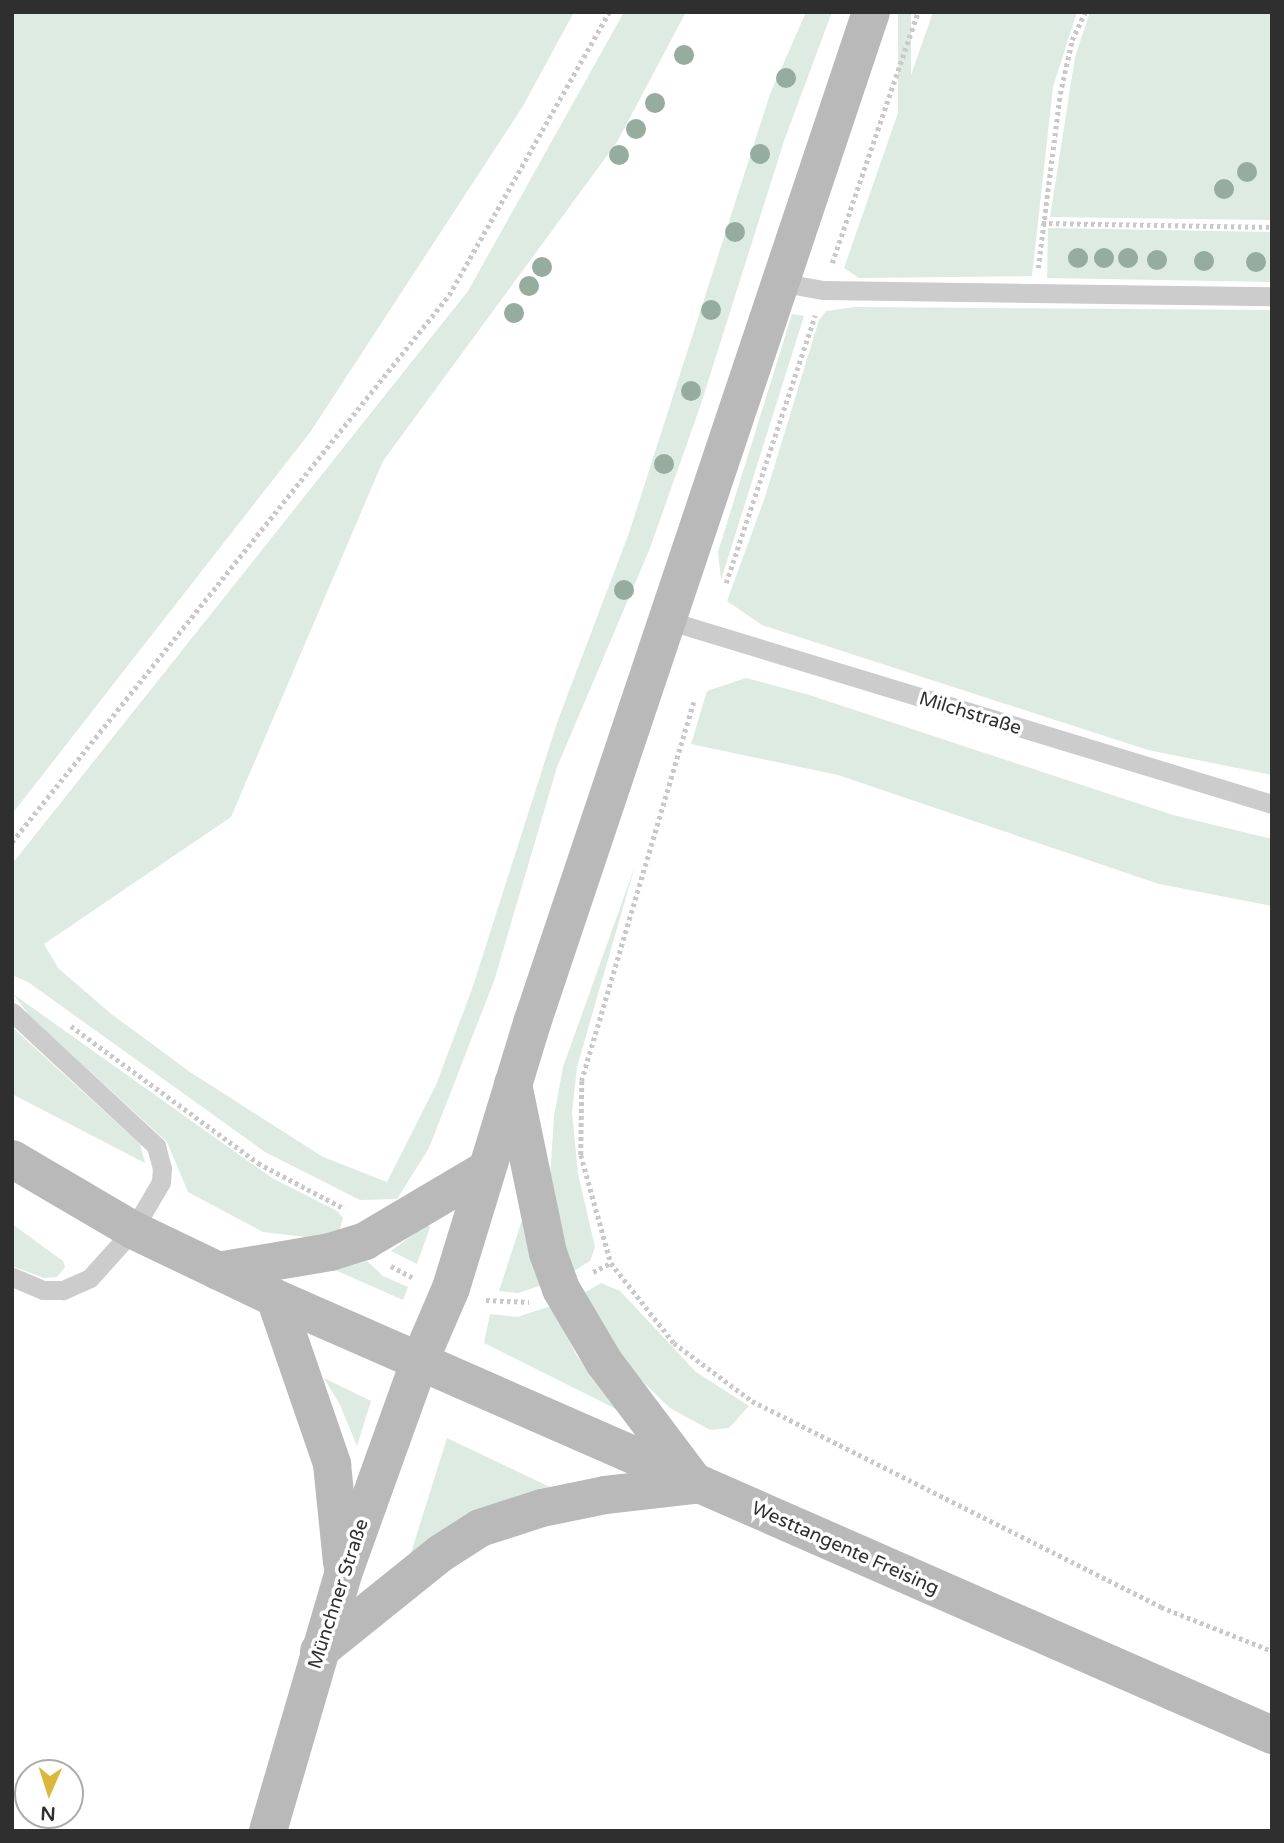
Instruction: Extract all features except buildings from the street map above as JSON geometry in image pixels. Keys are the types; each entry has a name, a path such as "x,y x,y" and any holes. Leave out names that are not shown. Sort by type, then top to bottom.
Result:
{"main road":[{"name":"Münchner Straße","path":"268,1831 319,1651 344,1574 420,1360 451,1288 484,1171 513,1083 670,621 778,282 872,12"},
{"path":"513,1083 548,1253 561,1289 604,1362 696,1485"},
{"name":"Westtangente Freising","path":"12,1159 133,1230 275,1298 420,1360 696,1485 1272,1735"},
{"path":"218,1270 330,1252 365,1241 484,1171"},
{"path":"275,1298 332,1464 344,1574"},
{"path":"319,1651 441,1553 480,1528 592,1497 696,1485"}],"lane":[{"path":"778,282 823,290 1272,296"},
{"name":"Milchstraße","path":"670,621 1272,804"},
{"path":"12,1012 156,1146 161,1182 133,1230 90,1278 63,1290 43,1290 12,1277"}],"path":[{"path":"12,842 449,295 609,12"},
{"path":"1035,294 1059,94 1072,40 1085,12"},
{"path":"1042,223 1272,227"},
{"path":"694,702 582,1082 579,1129 585,1178 617,1273 674,1343 752,1401 1161,1607 1272,1651"},
{"path":"61,1018 258,1163 354,1217"},
{"path":"481,1298 509,1304 535,1300"}],"shaded area":[{"path":"12,12 574,12 523,106 311,431 12,814"},
{"path":"624,12 686,12 617,142 383,461 231,817 44,944 58,968 110,1013 190,1072 323,1157 387,1182 436,1085 472,989 558,720 629,533 770,94 806,12 832,12 784,141 701,404 650,548 557,767 494,981 429,1148 397,1199 360,1200 265,1152 28,982 12,975 12,864 468,291"},
{"path":"898,12 911,12 911,272 898,272"},
{"path":"933,12 1077,12 1053,87 1032,276 859,278 844,268"},
{"path":"1090,12 1271,12 1272,220 1050,217 1075,57"},
{"path":"1048,228 1272,232 1271,282 1047,278"},
{"path":"855,307 1272,310 1272,775 1148,750 762,625 727,601 764,500 819,320 826,311"},
{"path":"792,314 804,316 721,580 718,552"},
{"path":"746,678 806,694 1173,815 1272,839 1272,906 1159,884 838,775 691,744 707,691"},
{"path":"635,866 577,1067 572,1112 578,1174 595,1247 590,1261 572,1272 550,1179 554,1116 563,1067"},
{"path":"13,994 272,1178 337,1211 343,1218 339,1232 322,1239 263,1232 188,1192 167,1142 30,1016"},
{"path":"12,1027 140,1144 145,1163 12,1094"},
{"path":"523,1217 542,1285 518,1293 499,1291"},
{"path":"12,1224 63,1261 65,1267 57,1277 44,1278 12,1266"},
{"path":"427,1224 430,1227 417,1264 391,1251"},
{"path":"367,1261 383,1276 408,1287 403,1300 335,1270"},
{"path":"601,1283 620,1291 696,1372 749,1406 729,1428 710,1430 670,1408 635,1374 608,1342 584,1293"},
{"path":"551,1306 577,1356 624,1413 484,1343 490,1314 517,1317"},
{"path":"324,1378 371,1401 357,1446 340,1405"},
{"path":"447,1438 552,1488 479,1510 410,1556"}]}
